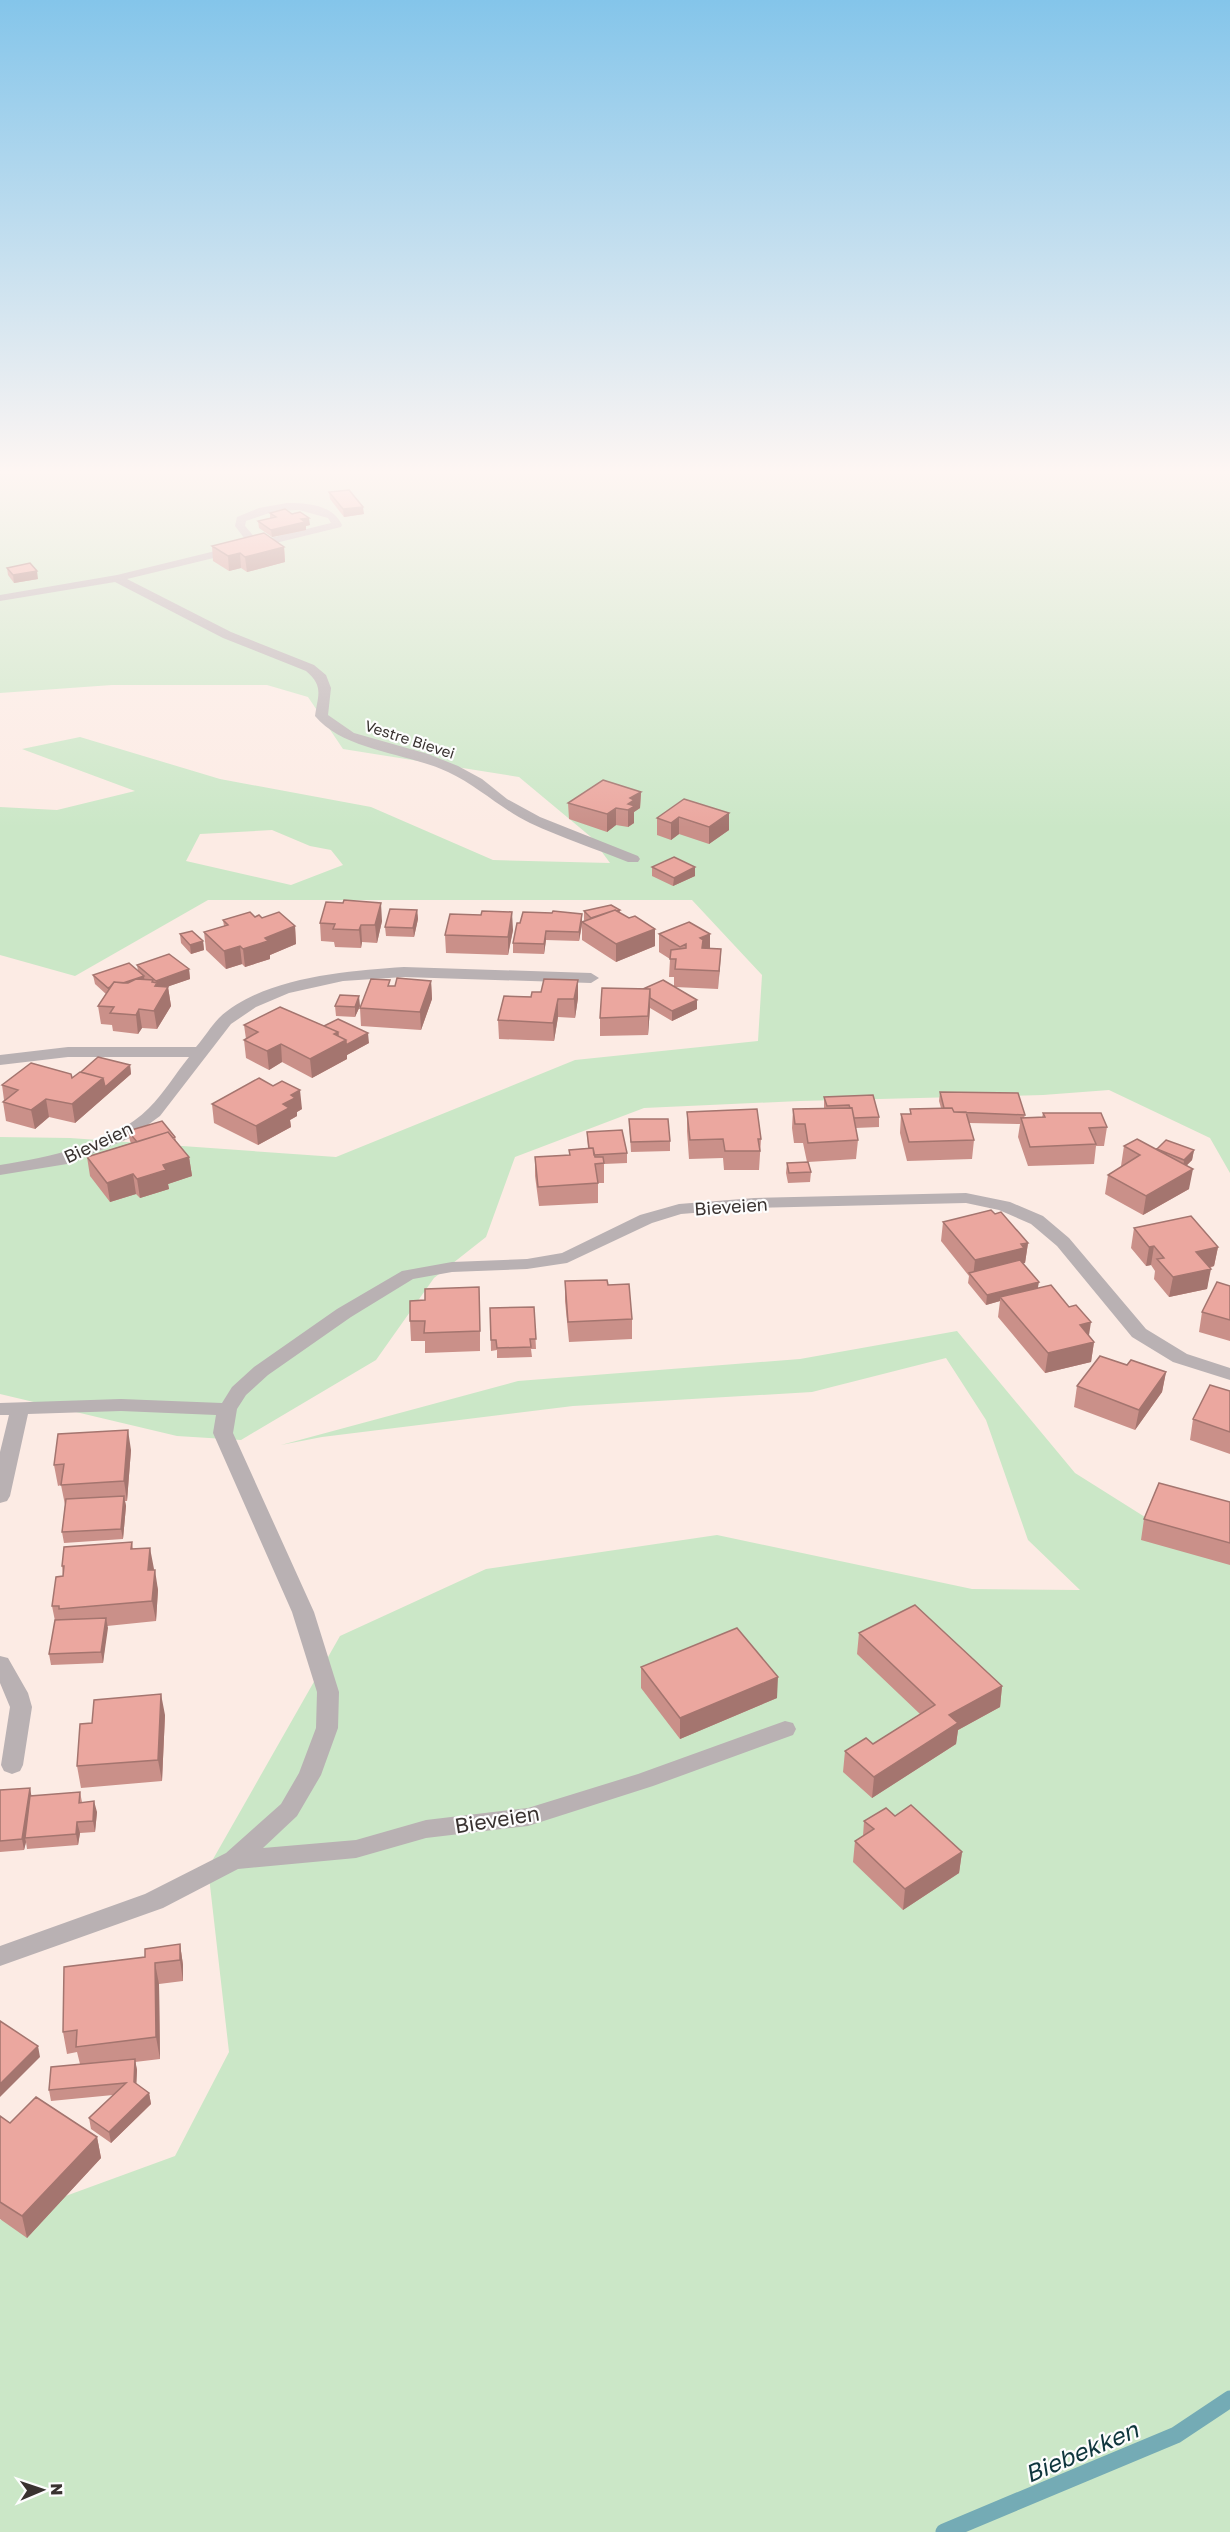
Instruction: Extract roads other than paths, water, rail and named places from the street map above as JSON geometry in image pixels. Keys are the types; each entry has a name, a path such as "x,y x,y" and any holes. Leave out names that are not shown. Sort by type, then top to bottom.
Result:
{"street":[{"path":"0,598 31,591"},
{"name":"Vestre Bievei","path":"142,591 227,635 310,668 322,678 325,688 321,716 349,736 423,757 453,769 477,782 502,802 536,820 633,859"},
{"name":"Bieveien","path":"0,1170 61,1160 124,1134 154,1112 225,1021 251,1004 284,989 343,976 404,972 591,978"},
{"path":"0,1060 68,1052 200,1052"},
{"name":"Bieveien","path":"0,1956 154,1901 234,1860 289,1810 310,1774 327,1728 328,1692 303,1612 223,1433 227,1409 239,1391 261,1371 344,1313 408,1275 452,1267 527,1264 567,1258 646,1219 679,1209 754,1203 966,1198 1004,1206 1037,1221 1063,1242 1139,1333 1180,1358 1230,1374"},
{"path":"0,1496 10,1408 121,1405 227,1409"},
{"path":"0,1664 17,1693 21,1707 12,1765"},
{"name":"Bieveien","path":"234,1860 356,1849 426,1829 528,1817 645,1780 785,1729"}],"waterway":[{"name":"Biebekken","path":"944,2532 1176,2435 1230,2399"}]}
